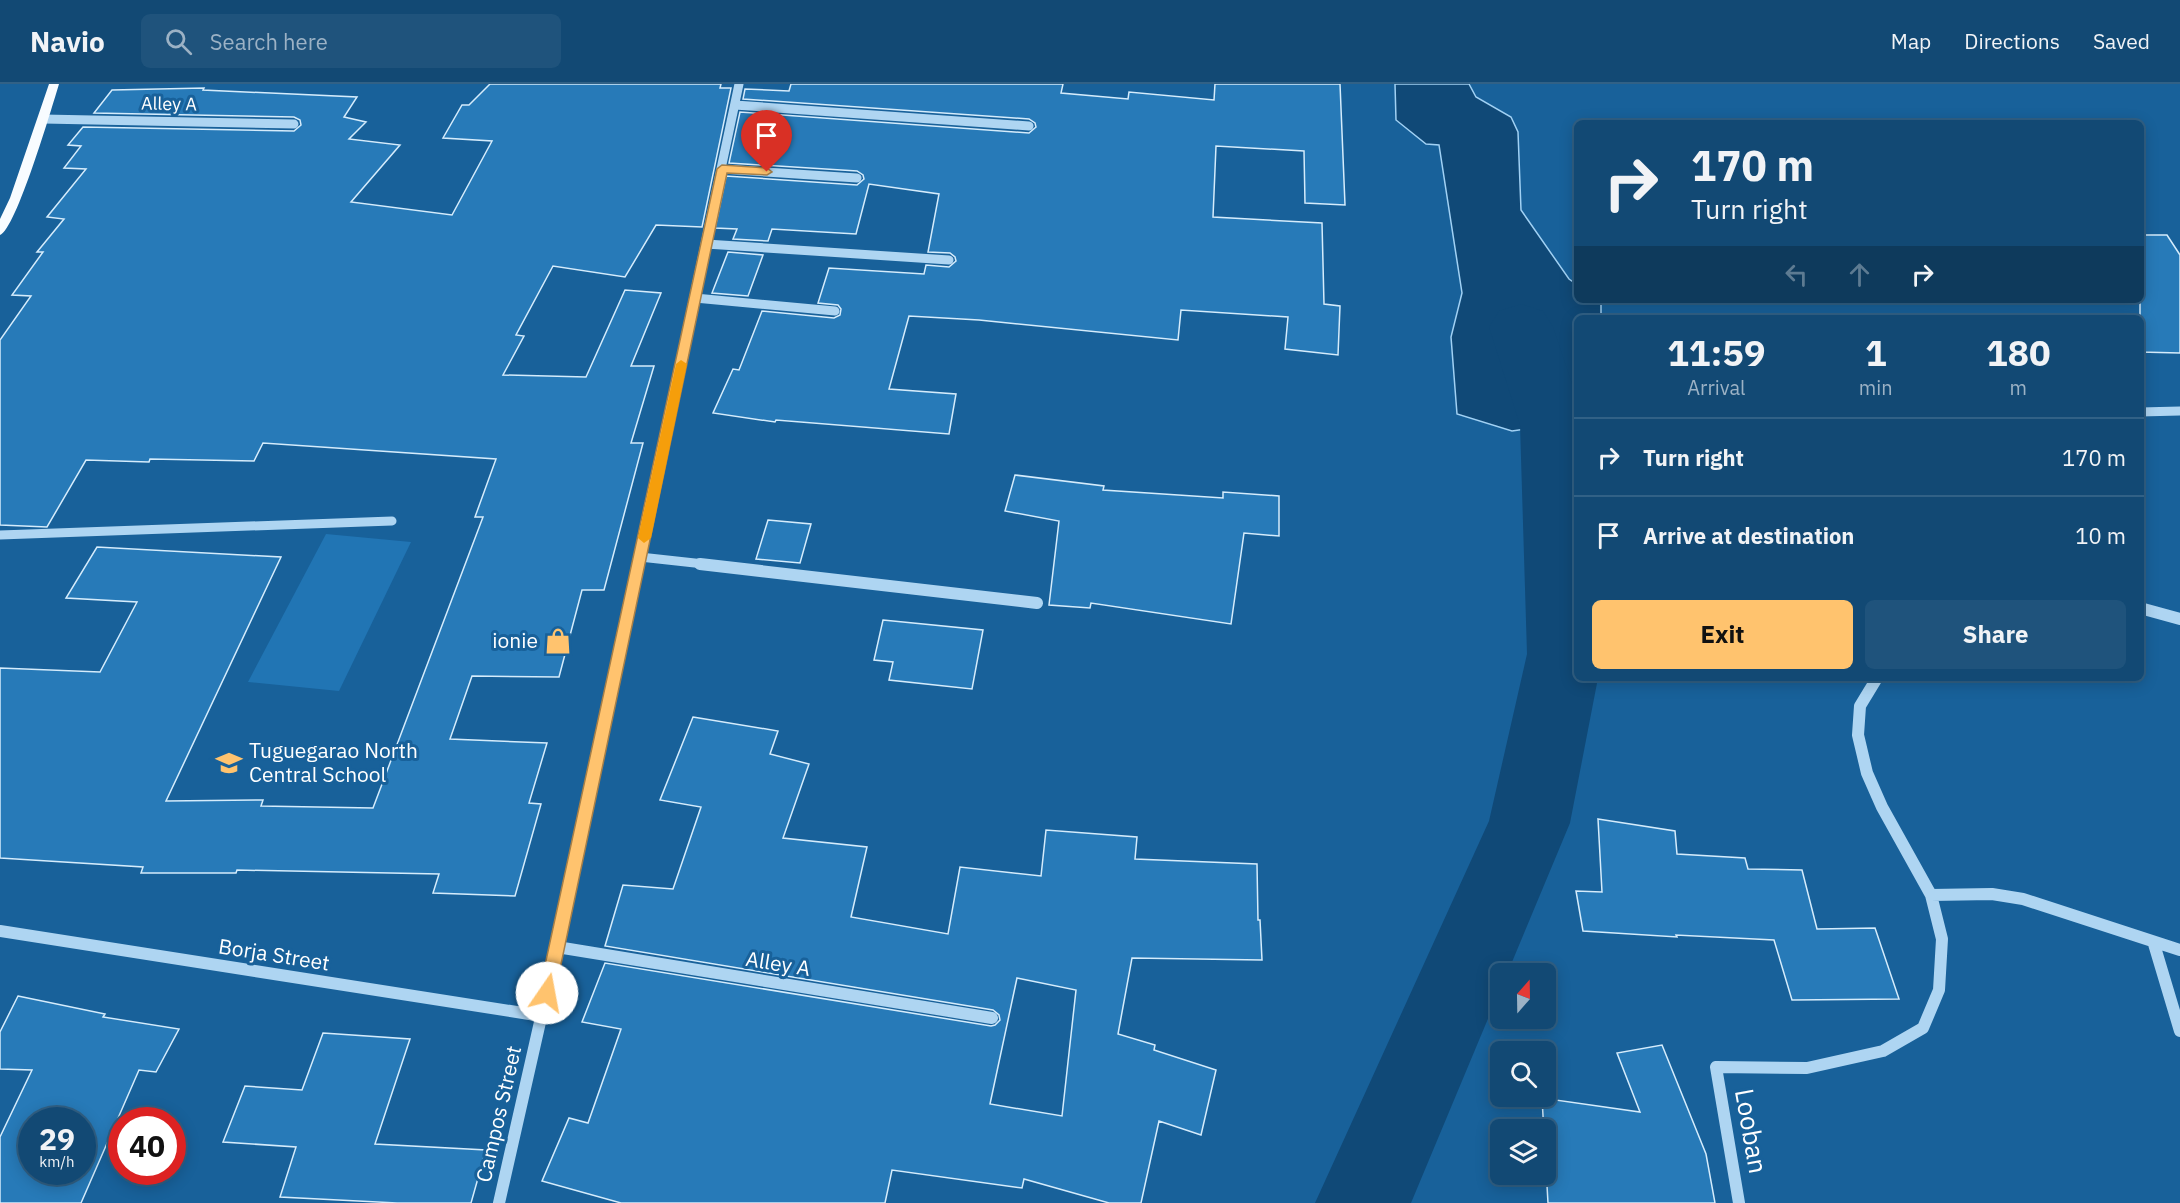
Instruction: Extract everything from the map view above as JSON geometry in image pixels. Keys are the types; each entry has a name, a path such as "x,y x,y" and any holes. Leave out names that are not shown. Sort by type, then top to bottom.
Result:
{"main road":[{"path":"0,231 16,198 54,84"}],"street":[{"name":"Campos Street","path":"499,1203 557,947 740,84"},
{"path":"735,105 1029,126"},
{"name":"Alley A","path":"43,119 294,124"},
{"path":"722,169 857,178"},
{"path":"706,244 949,260"},
{"path":"695,298 835,311"},
{"path":"2144,412 2180,411"},
{"path":"0,535 392,520"},
{"path":"640,557 1036,603"},
{"path":"2144,609 2180,619"},
{"path":"1875,681 1860,706 1858,735 1867,773 1882,807 1931,894 2001,896 2066,911 2154,944 2180,950"},
{"name":"Looban","path":"1739,1203 1716,1067 1807,1068 1883,1051 1923,1028 1939,990 1942,939 1931,894"},
{"name":"Borja Street","path":"0,931 542,1016"},
{"path":"2154,944 2180,1031"},
{"name":"Alley A","path":"557,947 992,1018"}],"shaded area":[{"path":"1395,84 1469,84 1476,97 1511,117 1518,132 1521,210 1569,279 1574,283 1574,303 1601,303 1601,315 1574,315 1574,416 1553,425 1512,431 1457,414 1451,337 1462,293 1439,145 1426,144 1396,120"},
{"path":"326,534 411,542 339,691 248,682"}],"building":[{"path":"490,84 721,84 720,88 731,88 702,227 656,225 625,277 553,266 516,335 524,336 503,375 586,377 625,290 661,293 631,366 654,366 631,443 643,443 604,590 582,590 559,677 472,676 450,739 547,743 529,803 541,804 515,896 433,893 439,874 237,870 236,873 141,873 143,867 0,858 0,668 100,672 137,602 66,598 97,547 281,557 166,801 263,800 261,806 373,808 483,517 475,517 496,459 263,443 254,461 86,460 47,527 0,525 0,340 31,296 12,295 43,252 37,252 64,219 47,217 86,169 64,168 81,146 68,145 83,127 294,131 301,125 300,120 294,117 94,113 112,90 204,88 203,90 357,97 344,117 366,122 349,139 400,145 351,202 452,215 492,141 443,138 462,105 469,105"},
{"path":"791,84 1063,84 1061,93 1128,99 1129,92 1214,100 1215,84 1340,84 1345,205 1305,203 1304,151 1216,146 1213,217 1322,223 1324,304 1340,306 1338,355 1285,349 1288,317 1181,310 1178,340 979,320 909,316 889,389 956,394 949,434 776,420 775,422 713,413 733,369 739,370 762,311 834,318 840,315 841,309 838,305 818,303 829,268 924,274 926,265 949,267 956,261 950,253 928,252 939,194 869,184 856,234 772,229 768,241 733,239 737,229 715,228 726,176 857,185 864,179 863,175 857,171 729,163 740,112 1029,133 1036,127 1035,123 1029,119 743,99 745,89 789,91"},
{"path":"2144,235 2167,235 2180,255 2180,353 2144,352 2144,315 2140,315 2140,303 2144,303"},
{"path":"728,252 763,255 748,296 712,293"},
{"path":"1015,475 1104,486 1103,490 1223,498 1223,492 1279,496 1279,536 1244,533 1231,624 1091,603 1090,608 1049,605 1059,521 1005,511"},
{"path":"768,520 811,524 800,563 756,559"},
{"path":"883,620 983,630 972,689 889,680 893,662 874,660"},
{"path":"693,717 778,731 770,754 809,764 783,838 867,847 851,917 948,934 960,867 1041,876 1046,830 1137,837 1135,859 1257,864 1258,920 1260,920 1262,960 1132,958 1118,1034 1155,1045 1154,1050 1216,1070 1201,1135 1159,1121 1141,1203 1109,1203 1024,1179 1022,1188 892,1170 885,1203 621,1203 542,1181 569,1118 588,1123 621,1029 582,1022 605,963 991,1026 1000,1020 999,1015 993,1010 605,946 623,885 673,889 701,807 660,800","holes":["1017,978 1076,990 1062,1116 990,1104"]},
{"path":"1598,819 1675,831 1677,854 1745,858 1748,869 1802,870 1817,929 1875,928 1899,999 1792,1000 1774,940 1583,931 1576,891 1602,892"},
{"path":"18,996 105,1014 103,1017 179,1029 156,1072 139,1070 123,1107 108,1107 108,1141 96,1169 96,1107 18,1107 18,1185 89,1185 81,1203 0,1203 0,1137 32,1070 0,1069 0,1032"},
{"path":"323,1033 410,1039 375,1144 486,1150 471,1203 397,1203 280,1197 296,1147 223,1142 245,1086 302,1090"},
{"path":"1662,1045 1706,1154 1715,1203 1548,1203 1547,1185 1556,1185 1556,1119 1543,1119 1543,1107 1556,1107 1556,1100 1640,1112 1617,1053"}],"waterway":[{"path":"1363,1203 1529,823 1565,654 1553,425 1521,327"}],"slow traffic":[{"path":"644,538 681,364"}],"place":[{"name":"ionie","path":"558,641"},
{"name":"Tuguegarao North Central School","path":"229,763"}],"route":[{"path":"547,993 722,169 767,172"}]}
